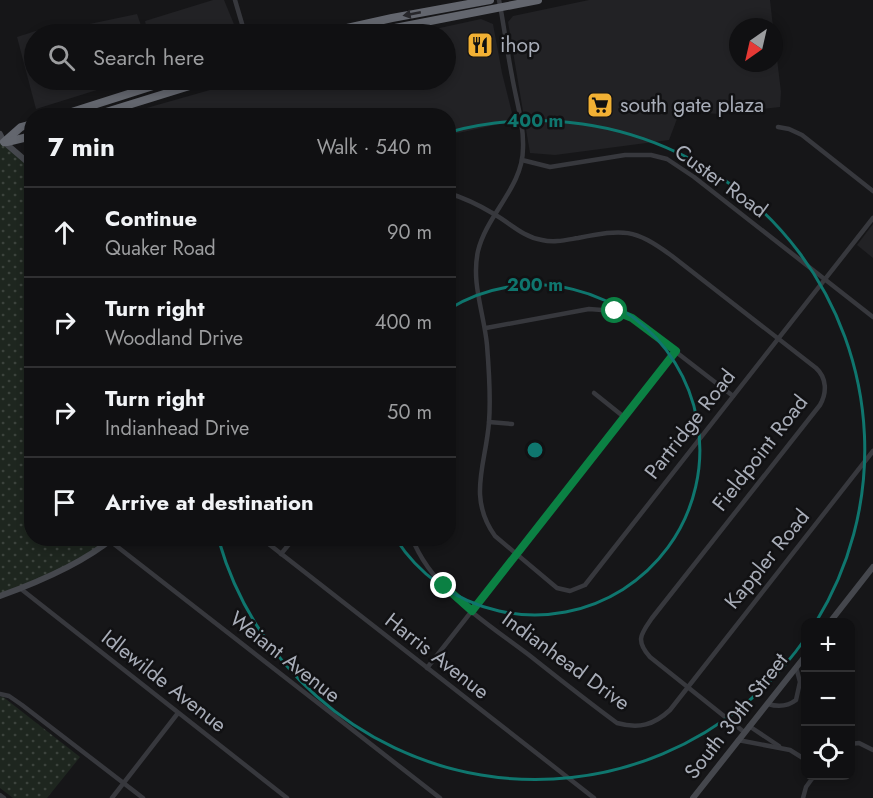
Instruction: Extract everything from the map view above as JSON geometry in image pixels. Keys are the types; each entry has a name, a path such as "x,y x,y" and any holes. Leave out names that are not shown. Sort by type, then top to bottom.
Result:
{"highway":[{"path":"371,24 490,0"},
{"path":"409,24 500,4 538,0"},
{"path":"84,108 141,90"},
{"path":"118,108 173,90"},
{"path":"2,143 24,126"},
{"path":"2,143 24,138"}],"street":[{"path":"235,0 242,24"},
{"path":"500,4 522,124 522,160"},
{"path":"778,127 802,135 873,190"},
{"path":"0,134 2,143 24,160"},
{"name":"Custer Road","path":"522,160 550,167 637,154 666,159 694,177 873,316"},
{"name":"Partridge Road","path":"522,160 517,176 479,248 475,275 486,328 489,368 489,422 479,500 487,525 495,536 557,588 567,591 583,587 873,218"},
{"name":"Fieldpoint Road","path":"456,196 466,198 496,214 523,234 543,241 564,241 611,232 645,238 672,256 821,373 825,385 820,405 641,634 643,649 744,732"},
{"path":"486,328 589,309 607,309 632,318 733,396"},
{"path":"426,668 676,351"},
{"path":"594,393 624,417"},
{"path":"489,422 512,424"},
{"name":"Kappler Road","path":"688,687 873,451"},
{"path":"0,596 21,589 102,546"},
{"name":"Weiant Avenue","path":"119,546 440,798"},
{"name":"Harris Avenue","path":"271,546 594,798"},
{"path":"281,554 288,546"},
{"name":"Indianhead Drive","path":"415,546 444,586 472,611 617,723 629,726 652,724 670,710 688,687"},
{"path":"833,618 873,567"},
{"name":"Idlewilde Avenue","path":"21,589 287,798"},
{"name":"South 30th Street","path":"693,798 801,661"},
{"path":"768,704 777,707 796,700 800,682 796,667"},
{"path":"0,694 9,696 22,705 143,798"},
{"path":"112,798 178,713"},
{"path":"749,726 781,747"},
{"path":"738,740 781,747 801,757"},
{"path":"855,743 873,750"},
{"path":"803,798 806,786 811,780"},
{"path":"0,795 4,798"}],"shaded area":[{"path":"213,0 224,0 234,24 146,24 145,21"},
{"path":"589,0 770,0 772,18 729,18 729,72 779,72 780,107 719,114 680,111 669,140 555,155 530,153 508,22 513,16"},
{"path":"137,14 140,24 90,24"},
{"path":"481,19 493,24 514,121 456,133 456,108 147,108 210,90 456,90 456,24"},
{"path":"24,35 24,64 17,37"},
{"path":"31,90 97,90 39,108 36,108"},
{"path":"4,142 24,160 24,546 102,546 84,558 0,596 0,144"},
{"path":"873,224 873,258 857,245"},
{"path":"2,696 80,757 47,798 13,798 0,788 0,697"}],"place":[{"name":"ihop","path":"480,45"},
{"name":"south gate plaza","path":"600,105"}],"route":[{"path":"444,586 472,611 676,351 632,318 615,311"}]}
